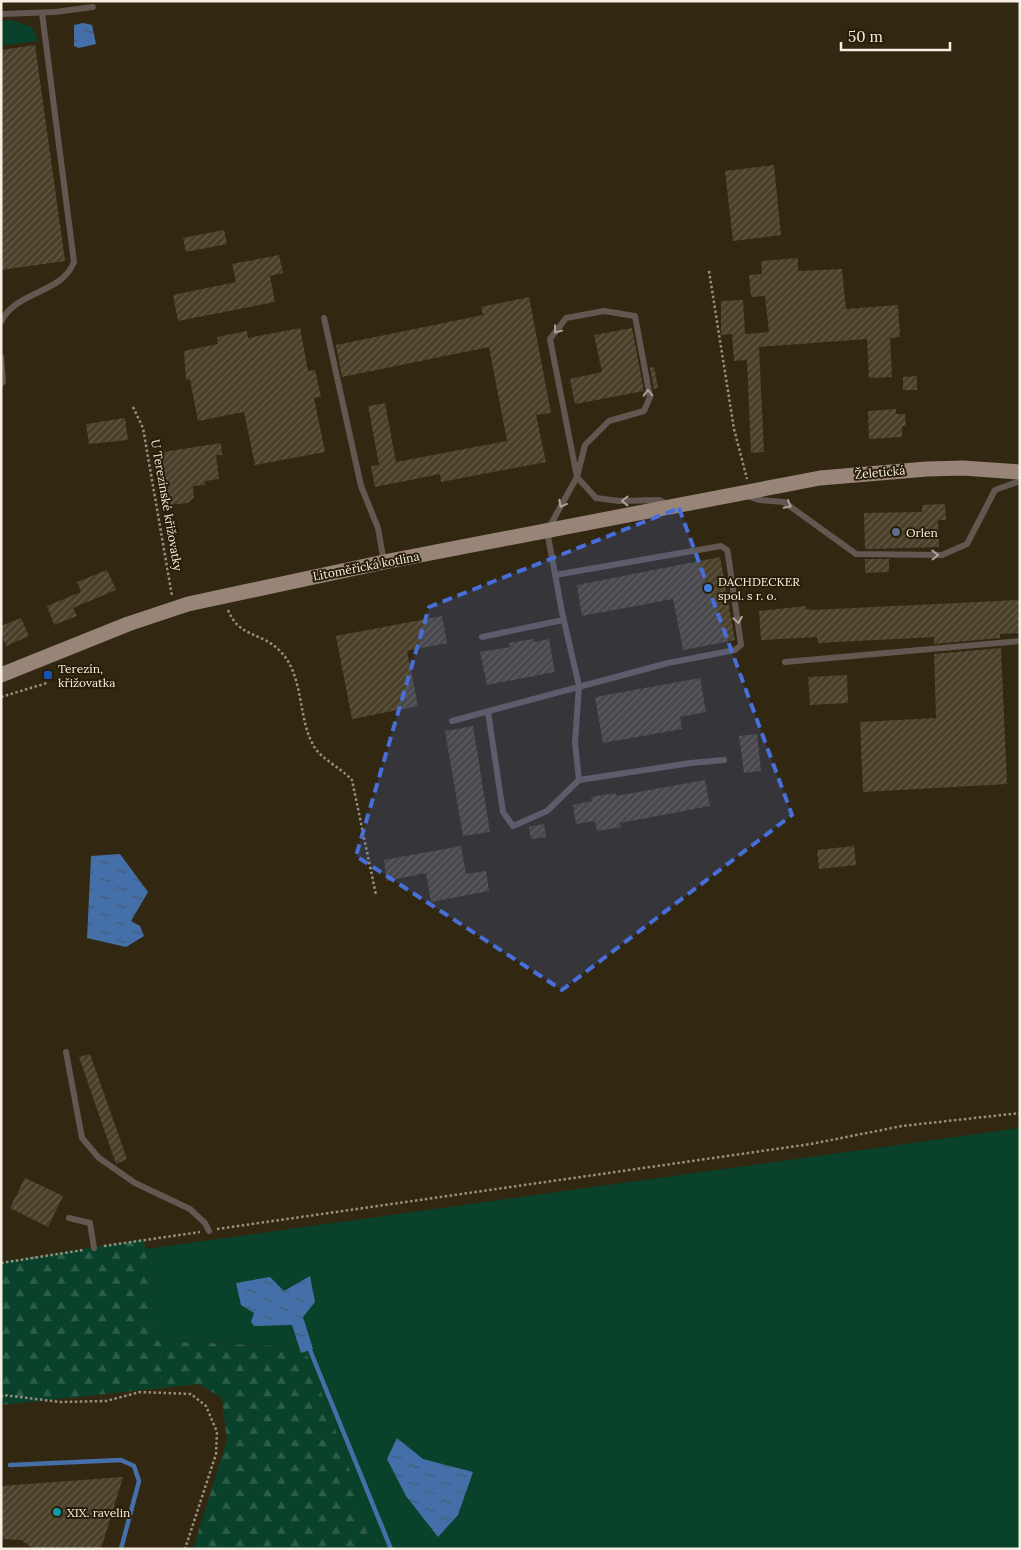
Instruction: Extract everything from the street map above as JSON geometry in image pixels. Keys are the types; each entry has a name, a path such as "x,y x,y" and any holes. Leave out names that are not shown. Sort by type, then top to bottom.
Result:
{"main road":[{"name":"Želetická","path":"745,493 820,478 891,470 963,468 1020,472"},
{"name":"Litoměřická kotlina","path":"1,675 174,608 223,595 384,562 745,493"}],"lane":[{"path":"1,14 42,13 93,7"},
{"path":"1,322 12,307 66,278 74,262 42,13"},
{"path":"579,780 575,743 579,686 563,620 547,531 577,477 585,445 610,421 644,411 650,397 635,316 604,311 566,318 550,339 577,477 596,498 619,501 659,500 672,506"},
{"path":"324,318 361,486 378,528 384,562"},
{"path":"1,357 3,382 1,384"},
{"path":"745,493 759,500 784,502 856,554 942,555 967,544 995,490 1020,481"},
{"path":"452,721 668,663 740,647 741,641 728,554 724,548 716,546 555,575"},
{"path":"482,637 563,620"},
{"path":"785,662 1020,641"},
{"path":"488,712 504,812 513,826 547,811 579,780 691,763 724,760"},
{"path":"66,1052 82,1138 99,1158 135,1183 190,1209 205,1223 209,1231"},
{"path":"69,1218 90,1223 94,1248"}],"path":[{"path":"709,271 745,493"},
{"name":"U Terezínské křižovatky","path":"133,407 143,428 174,608"},
{"path":"223,595 233,623 244,631 258,636 280,651 291,668 315,749 344,770 352,780 376,895"},
{"path":"1,698 47,683 39,660"},
{"path":"1,1263 811,1144 902,1126 1020,1113"},
{"path":"1,1397 3,1395 60,1402 106,1401 140,1392 191,1394 206,1406 216,1432 216,1454 185,1549"}],"highlighted area":[{"path":"679,508 792,815 562,990 356,856 429,607"}],"green space":[{"path":"12,20 32,27 38,41 1,46 1,21"},
{"path":"1020,1128 1020,1549 372,1549 344,1453 304,1347 157,1341 145,1249"},
{"path":"144,1239 157,1341 304,1347 347,1461 372,1549 193,1549 227,1440 222,1398 199,1384 1,1405 1,1262"}],"water":[{"path":"83,23 92,25 96,44 79,48 74,46 74,25"},
{"path":"120,854 148,892 131,921 140,926 144,936 126,947 87,938 91,856"},
{"path":"310,1276 315,1302 303,1317 313,1349 301,1353 292,1325 254,1326 251,1322 254,1313 241,1305 236,1283 270,1277 284,1291"},
{"path":"397,1438 423,1459 473,1472 458,1515 438,1537 406,1496 387,1459"}],"building":[{"path":"35,45 65,261 1,270 1,50"},
{"path":"774,165 781,235 733,241 725,171"},
{"path":"224,230 227,244 186,252 183,238"},
{"path":"279,255 283,273 270,276 275,302 178,321 173,295 236,282 232,264"},
{"path":"798,258 798,271 842,269 846,309 898,305 900,337 890,338 892,377 869,378 867,339 759,347 764,452 751,453 747,360 734,361 732,334 721,335 721,301 743,300 745,334 769,332 765,296 751,297 749,275 762,274 761,261"},
{"path":"529,297 551,413 536,415 546,462 441,482 440,474 375,487 371,466 379,465 368,406 385,403 396,462 507,441 489,347 342,377 336,345 483,315 481,307"},
{"path":"300,328 308,371 315,370 321,397 314,398 325,452 255,465 244,412 198,421 190,379 186,380 184,351 218,344 217,337 247,331 248,338"},
{"path":"632,328 644,391 575,404 570,379 602,372 594,335"},
{"path":"654,367 658,388 654,389 650,368"},
{"path":"917,376 917,390 903,390 903,377"},
{"path":"896,409 896,414 905,414 906,426 902,426 902,437 869,439 868,411"},
{"path":"125,418 128,440 89,444 86,424"},
{"path":"221,443 222,455 216,455 219,479 205,481 205,485 193,486 194,497 188,503 166,505 157,453"},
{"path":"945,504 946,520 938,520 939,547 865,549 864,513 922,512 922,505"},
{"path":"720,557 735,640 683,650 673,599 582,616 577,585"},
{"path":"865,559 889,559 889,572 865,573"},
{"path":"107,570 116,590 73,608 77,616 54,625 47,606 81,592 77,582"},
{"path":"1020,600 1020,633 1000,634 1000,638 934,644 934,637 818,643 817,637 761,640 759,611 806,606 806,609 813,610"},
{"path":"442,616 447,643 407,651 418,706 352,719 336,636"},
{"path":"21,618 29,636 6,646 1,634 1,626"},
{"path":"533,639 534,642 549,639 555,672 487,685 480,652 510,647 509,643"},
{"path":"1001,648 1007,784 863,792 860,722 936,718 934,654"},
{"path":"847,675 848,703 810,705 808,677"},
{"path":"700,678 706,712 680,717 682,729 603,743 595,697"},
{"path":"473,726 490,832 463,836 445,731"},
{"path":"757,734 761,771 744,773 739,736"},
{"path":"705,780 710,806 620,823 621,827 597,831 595,821 576,824 573,805 592,801 591,797 615,793 616,796"},
{"path":"544,824 546,837 531,839 529,827"},
{"path":"461,846 466,874 486,871 489,891 431,902 426,873 387,881 384,860"},
{"path":"854,846 856,865 819,869 817,850"},
{"path":"90,1054 127,1159 116,1164 79,1057"},
{"path":"25,1178 63,1196 48,1227 10,1208"},
{"name":"XIX. ravelin","path":"123,1477 101,1549 34,1549 21,1540 1,1539 1,1486"}],"waterway":[{"path":"310,1350 391,1549"},
{"path":"10,1465 121,1460 134,1466 139,1481 121,1549"}],"place":[{"name":"Orlen","path":"896,532"},
{"name":"DACHDECKER spol. s r. o.","path":"708,588"},
{"name":"Terezín, křižovatka","path":"48,675"},
{"name":"XIX. ravelin","path":"57,1512"}]}
